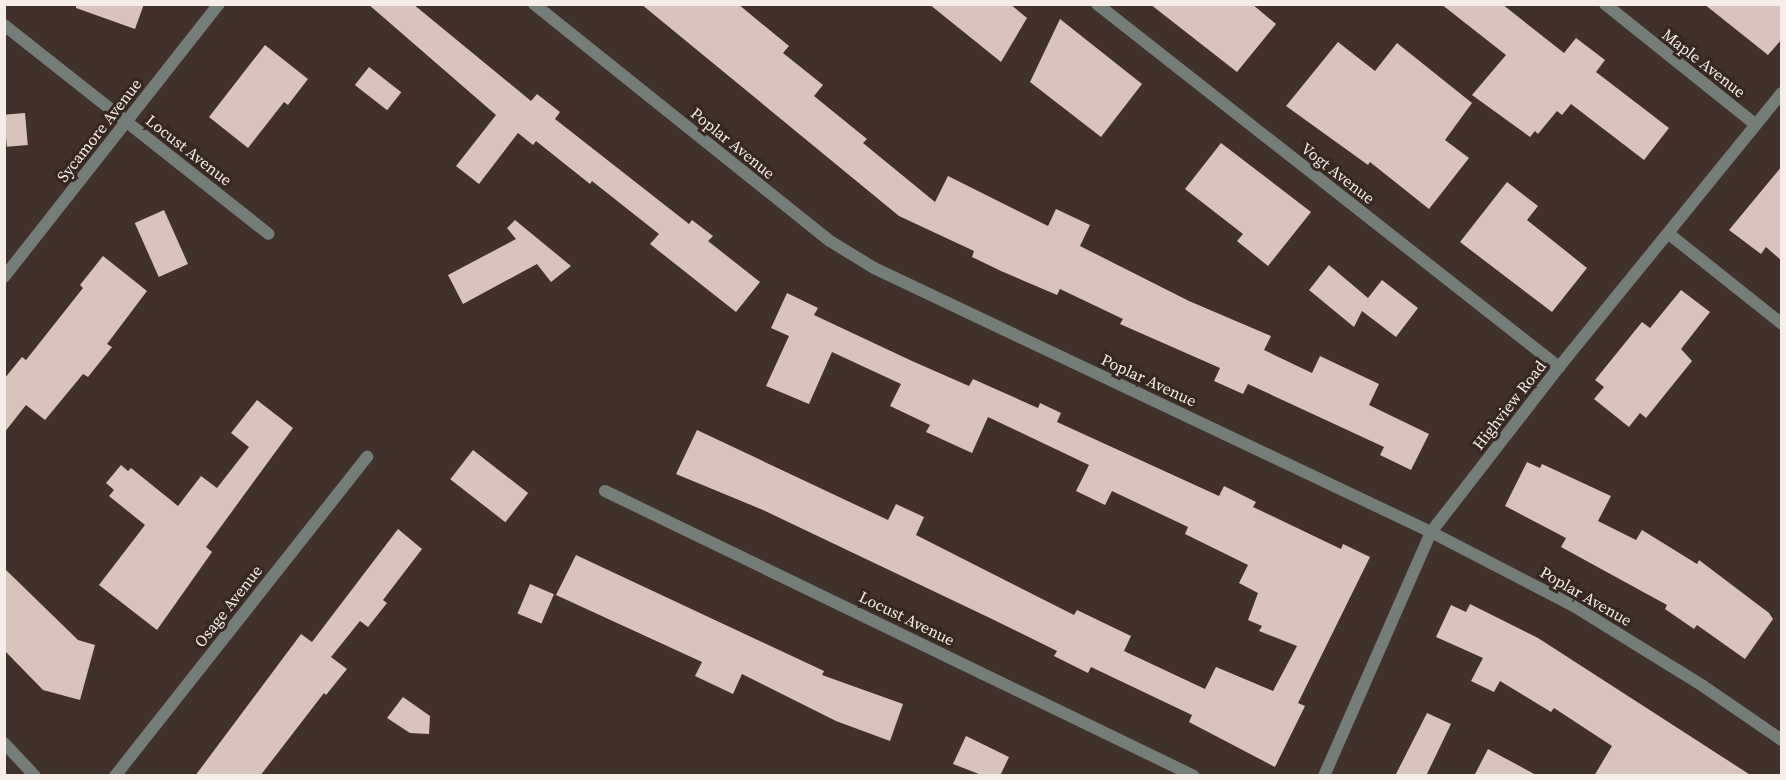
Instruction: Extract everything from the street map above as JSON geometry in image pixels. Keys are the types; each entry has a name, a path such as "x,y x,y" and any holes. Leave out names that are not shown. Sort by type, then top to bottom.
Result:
{"street":[{"name":"Sycamore Avenue","path":"4,277 219,4"},
{"name":"Poplar Avenue","path":"534,4 821,234 874,268 1431,532 1572,604 1703,686 1782,740"},
{"name":"Vogt Avenue","path":"1097,4 1559,367"},
{"name":"Maple Avenue","path":"1605,4 1755,124"},
{"name":"Locust Avenue","path":"4,25 269,234"},
{"name":"Highview Road","path":"1324,776 1431,532 1559,367 1782,93"},
{"path":"1669,234 1782,324"},
{"name":"Osage Avenue","path":"115,776 367,457"},
{"name":"Locust Avenue","path":"605,490 1194,776"},
{"path":"4,743 35,776"}],"building":[{"path":"76,4 144,4 135,29 76,8"},
{"path":"368,4 413,4 531,101 537,94 560,112 555,119 689,224 692,220 713,236 708,241 760,282 736,312 650,244 659,234 592,181 590,184 536,141 533,145 518,133 479,184 456,166 496,115"},
{"path":"641,4 738,4 789,46 783,53 823,85 814,96 867,139 863,143 935,202 948,176 1048,226 1056,209 1090,225 1080,246 1189,301 1271,336 1264,350 1312,373 1320,356 1379,384 1369,405 1429,434 1411,470 1380,455 1384,447 1248,384 1243,394 1214,381 1220,368 1120,324 1123,319 1060,289 1057,295 1001,271 972,257 974,251 899,216"},
{"path":"929,4 1010,4 1027,18 1001,62"},
{"path":"1150,4 1252,4 1276,24 1237,72"},
{"path":"1441,4 1502,4 1564,53 1576,38 1605,60 1596,72 1669,128 1644,160 1571,104 1562,115 1557,111 1538,134 1535,131 1530,137 1472,95 1506,55"},
{"path":"1704,4 1782,4 1782,39 1768,55"},
{"path":"1060,19 1142,84 1101,137 1030,82"},
{"path":"1338,42 1375,71 1397,43 1472,103 1445,140 1469,158 1429,209 1370,162 1368,165 1286,106"},
{"path":"265,45 308,79 288,105 284,102 248,148 209,117"},
{"path":"369,67 401,92 387,110 355,85"},
{"path":"25,113 28,145 7,147 4,115"},
{"path":"1221,143 1311,212 1268,266 1237,241 1243,234 1185,189"},
{"path":"1782,166 1782,261 1766,247 1761,254 1729,230"},
{"path":"1507,182 1538,206 1527,220 1587,268 1552,312 1460,242"},
{"path":"164,210 188,264 159,277 135,223"},
{"path":"515,220 571,266 551,282 537,264 463,304 448,275 516,239 507,228"},
{"path":"103,256 147,291 107,344 112,347 88,377 83,374 45,420 26,405 4,433 4,379 22,357 26,360 83,288 80,285"},
{"path":"1329,265 1368,298 1382,280 1418,308 1396,337 1362,311 1354,327 1309,290"},
{"path":"1681,290 1710,312 1681,349 1692,361 1646,418 1640,413 1629,427 1594,399 1604,387 1595,380 1642,322 1650,328"},
{"path":"787,293 818,308 814,315 912,361 969,386 973,379 1038,408 1040,403 1061,413 1057,422 1219,496 1224,486 1256,502 1253,507 1341,549 1343,544 1370,557 1298,703 1305,706 1275,767 1189,722 1192,715 1091,667 1088,673 1054,656 1057,651 992,619 763,510 676,474 697,430 888,520 896,504 924,517 916,535 1074,615 1077,610 1131,636 1124,651 1205,689 1216,667 1273,691 1297,646 1259,631 1262,626 1248,620 1258,593 1239,583 1248,565 1185,534 1188,527 1112,491 1105,505 1076,491 1089,465 988,417 972,453 926,432 930,425 890,406 901,384 832,352 809,404 766,386 789,336 771,328"},
{"path":"257,400 293,428 206,547 212,552 157,630 99,585 145,525 109,496 114,490 106,483 121,465 128,471 131,468 178,506 201,476 217,488 249,447 231,433"},
{"path":"473,450 528,493 505,522 450,479"},
{"path":"1527,462 1540,468 1542,464 1611,496 1598,521 1636,540 1642,530 1697,564 1699,560 1769,613 1773,619 1745,659 1697,625 1694,629 1665,609 1667,605 1561,547 1566,538 1505,506"},
{"path":"398,529 422,549 383,600 387,603 368,627 360,621 331,657 347,669 326,695 324,693 260,776 195,776 301,634 312,642"},
{"path":"576,555 824,671 822,675 903,704 890,741 836,721 742,674 733,694 695,676 702,662 556,595"},
{"path":"4,568 78,640 95,645 80,700 43,690 4,650"},
{"path":"530,584 554,594 541,624 517,613"},
{"path":"1470,604 1538,638 1752,776 1594,776 1612,746 1554,708 1551,712 1500,681 1494,692 1471,681 1483,658 1436,637 1451,605 1466,612"},
{"path":"403,697 430,716 429,734 410,733 387,718"},
{"path":"1427,713 1451,724 1426,776 1395,776"},
{"path":"966,736 1009,757 1000,776 984,776 953,764"},
{"path":"1488,749 1538,776 1474,776"}]}
